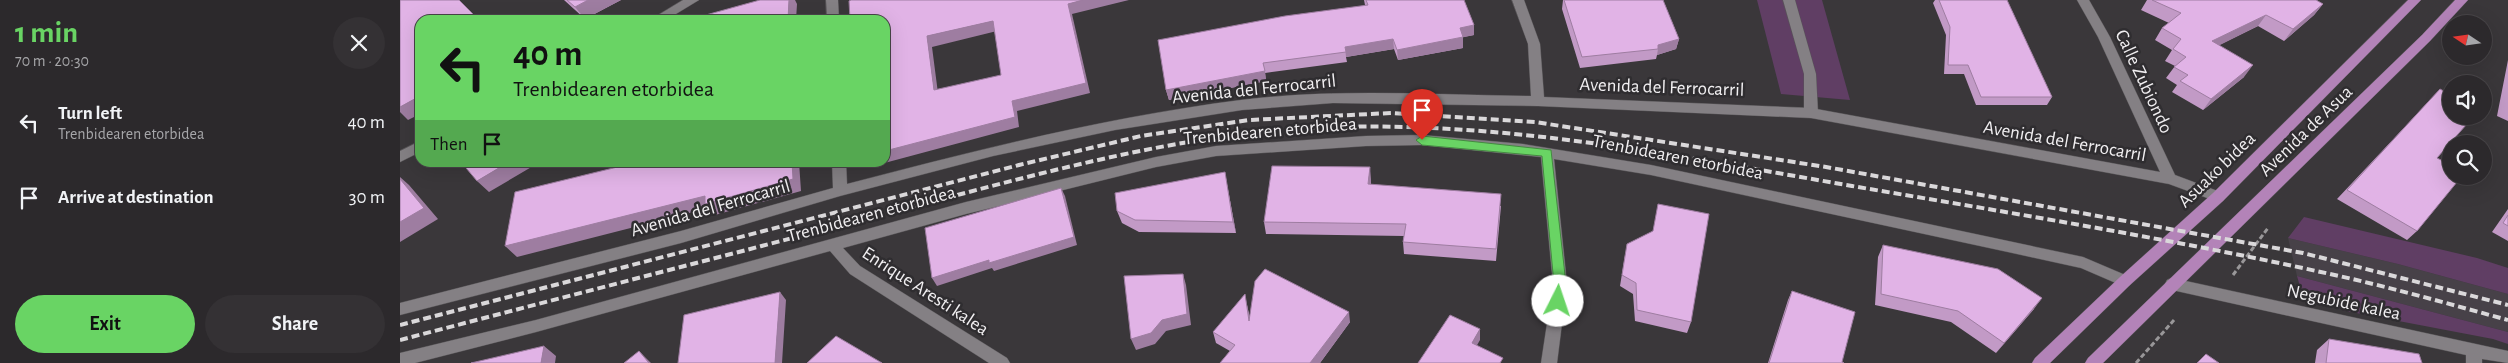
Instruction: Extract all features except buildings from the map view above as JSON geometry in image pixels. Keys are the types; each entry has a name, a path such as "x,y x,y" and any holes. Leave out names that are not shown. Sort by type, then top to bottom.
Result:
{"main road":[{"name":"Asuako bidea","path":"2040,363 2124,281 2218,197 2415,0"},
{"name":"Avenida de Asua","path":"2172,284 2426,38 2462,0"},
{"path":"2093,363 2172,284"}],"street":[{"path":"665,15 693,0"},
{"path":"832,0 833,15"},
{"path":"1518,0 1534,44 1538,102"},
{"path":"1789,0 1810,74 1811,113"},
{"name":"Calle Zubiondo","path":"2083,0 2104,37 2170,179"},
{"name":"Avenida del Ferrocarril","path":"400,309 681,237 840,190 993,151 1115,125 1242,105 1333,98 1538,102 1811,113 2170,179 2218,197"},
{"name":"Trenbidearen etorbidea","path":"400,360 536,326 1042,189 1156,162 1216,151 1366,141 1422,140 1547,153 1713,181 2083,263 2124,281"},
{"path":"400,157 415,149"},
{"path":"1547,153 1560,284 1550,363"},
{"path":"839,167 840,190"},
{"name":"Enrique Aresti kalea","path":"834,245 840,255 854,270 1002,363"},
{"name":"Negubide kalea","path":"2172,284 2474,356 2508,358"}],"path":[{"path":"2136,363 2179,314"}],"shaded area":[{"path":"1757,0 1822,0 1850,100 1781,94"},
{"path":"2304,217 2477,258 2508,268 2508,294 2398,264 2288,238"},
{"path":"2288,238 2398,264 2508,294 2508,332 2297,276"},
{"path":"2297,276 2508,332 2508,344 2493,339 2346,311 2303,297"}],"railway":[{"path":"400,325 1019,165 1141,136 1249,120 1391,113 1535,122 1826,167 2303,253 2508,305"},
{"path":"400,340 1128,153 1176,144 1272,131 1345,127 1418,127 1490,132 1636,149 2211,249 2352,279 2508,320"}],"route":[{"path":"1422,140 1524,149 1547,153 1556,227 1560,284 1558,301"}]}
